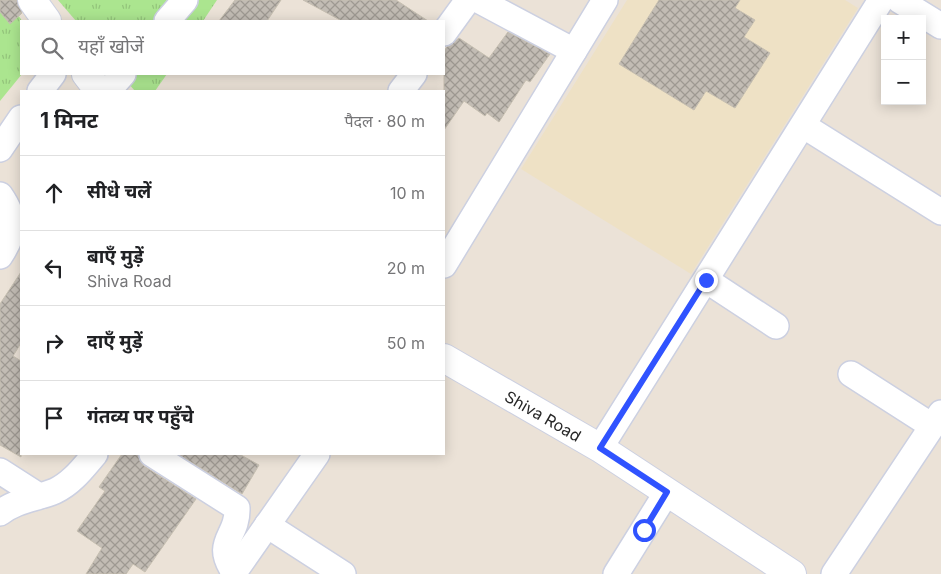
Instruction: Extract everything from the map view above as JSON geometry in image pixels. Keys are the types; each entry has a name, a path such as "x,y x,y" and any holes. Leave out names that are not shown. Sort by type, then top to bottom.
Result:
{"street":[{"path":"32,0 46,20"},
{"path":"168,20 185,0"},
{"path":"445,33 468,0"},
{"path":"478,0 574,51"},
{"path":"445,263 605,0"},
{"path":"600,448 804,126 881,0"},
{"path":"899,0 941,26"},
{"path":"41,90 51,75"},
{"path":"87,75 98,90"},
{"path":"109,90 122,75"},
{"path":"402,90 413,75"},
{"path":"0,149 20,119"},
{"path":"804,126 941,212"},
{"path":"0,195 9,208 12,228 9,242 0,256"},
{"path":"706,280 776,326"},
{"name":"Shiva Road","path":"445,359 600,448 792,574"},
{"path":"834,574 936,420 851,374"},
{"path":"0,513 14,504 55,491 73,480 94,455"},
{"path":"154,455 237,508 237,517 225,552 226,560 234,573 316,455"},
{"path":"0,471 39,496"},
{"path":"616,574 667,492"},
{"path":"267,526 343,574"}],"shaded area":[{"path":"627,0 845,0 858,8 691,274 521,169"}],"green space":[{"path":"0,0 9,0 21,20 21,75 0,101"},
{"path":"58,0 217,0 204,20 75,20"},
{"path":"121,75 166,75 156,90 134,90"}],"building":[{"path":"0,0 17,0 22,13 10,24 0,12"},
{"path":"235,0 281,0 268,20 220,20"},
{"path":"303,0 396,0 426,20 340,20"},
{"path":"659,0 740,0 735,8 755,20 744,37 770,53 735,108 706,91 694,110 619,64"},
{"path":"508,32 550,54 530,82 526,80 499,122 487,113 485,116 464,101 445,129 445,50 459,38 489,58"},
{"path":"20,274 20,345 13,356 20,360 21,457 0,445 0,304"},
{"path":"121,455 138,455 144,466 196,499 145,572 133,564 126,574 86,574 102,548 77,531 105,491 99,487"},
{"path":"180,455 241,455 259,465 242,494"}],"route":[{"path":"644,530 667,492 600,448 706,280"}]}
